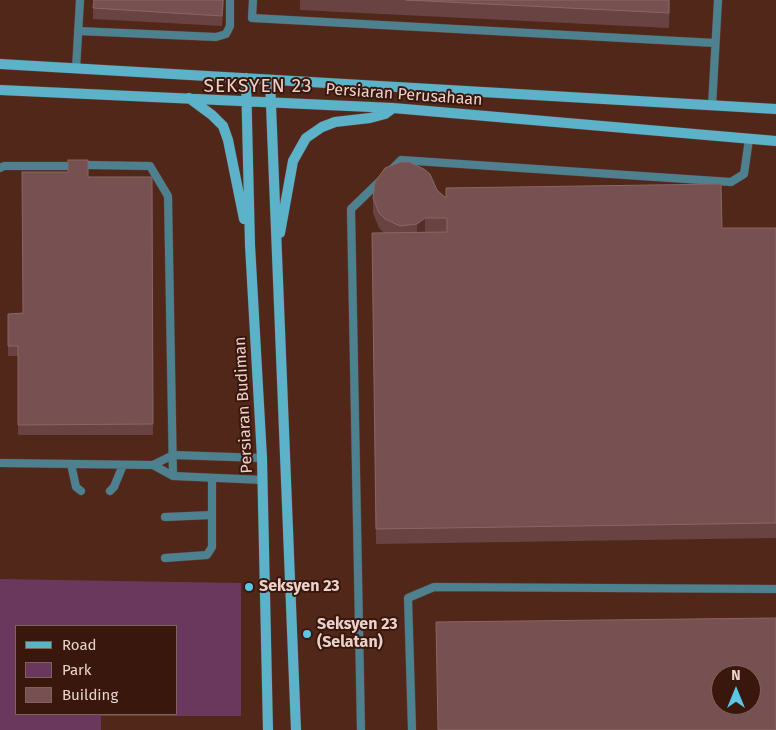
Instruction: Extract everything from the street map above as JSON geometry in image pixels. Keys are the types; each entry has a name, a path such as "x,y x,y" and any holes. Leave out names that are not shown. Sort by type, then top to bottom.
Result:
{"main road":[{"name":"Persiaran Perusahaan","path":"0,64 776,110"},
{"name":"Persiaran Budiman","path":"246,78 250,245 263,480 268,730"},
{"path":"270,80 296,730"},
{"name":"Persiaran Perusahaan","path":"0,90 393,108 776,141"},
{"path":"189,98 223,126 228,140 250,245"},
{"path":"277,252 293,161 306,138 322,127 335,122 370,118 385,114 393,108"}],"lane":[{"path":"76,69 80,0"},
{"path":"78,30 216,37 226,34 230,26 230,0"},
{"path":"253,0 252,18 715,43"},
{"path":"712,106 718,0"},
{"path":"361,730 351,209 401,160 732,182 744,174 749,139"},
{"path":"87,165 150,166 168,196 173,476"},
{"path":"0,168 4,166 66,166"},
{"path":"0,463 153,465 173,456 262,458"},
{"path":"71,464 76,487 81,491"},
{"path":"110,491 114,487 123,465"},
{"path":"153,465 173,476 263,480"},
{"path":"164,558 207,556 212,547 212,478"},
{"path":"165,517 212,515"},
{"path":"412,730 408,598 434,587 776,589"}],"shaded area":[{"path":"0,0 776,0 776,730 0,730"}],"green space":[{"path":"0,579 241,583 241,716 101,716 101,730 0,730"}],"building":[{"path":"94,0 223,0 222,16 93,8"},
{"path":"406,0 669,0 669,13"},
{"path":"68,160 88,160 88,177 152,177 153,424 18,425 18,346 8,346 8,314 23,313 22,172 68,172"},
{"path":"401,162 409,162 424,169 430,174 437,190 446,198 446,188 721,184 722,228 776,228 776,523 376,529 372,233 447,232 447,218 425,218 417,224 400,226 385,219 379,213 373,198 375,182 385,168"},
{"path":"776,618 776,730 438,730 436,622"}],"place":[{"name":"Seksyen 23","path":"249,587"},
{"name":"Seksyen 23 (Selatan)","path":"307,634"}],"district":[{"name":"SEKSYEN 23","path":"258,87"}]}
